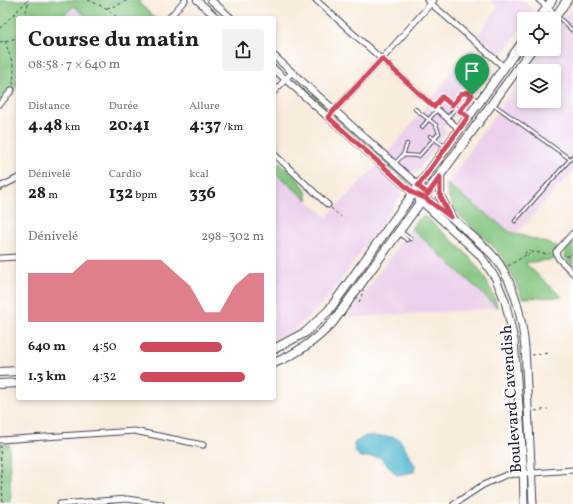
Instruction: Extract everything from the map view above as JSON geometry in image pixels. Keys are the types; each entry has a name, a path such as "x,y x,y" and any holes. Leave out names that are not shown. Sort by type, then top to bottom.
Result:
{"main road":[{"path":"544,12 552,0"},
{"path":"559,12 567,0"},
{"path":"276,348 301,335 324,315 517,49"},
{"path":"276,362 297,352 324,331 341,313 527,56"},
{"path":"440,177 440,196 451,217"},
{"path":"413,193 425,198"},
{"name":"Boulevard Cavendish","path":"425,198 451,217 495,258 507,278 516,302 525,348 533,504"},
{"name":"Boulevard Cavendish","path":"425,198 480,254 492,273 505,301 513,334 524,504"},
{"path":"0,372 16,371"},
{"path":"0,384 16,383"}],"street":[{"path":"171,16 185,0"},
{"path":"197,0 215,16"},
{"path":"211,0 230,16"},
{"path":"316,0 459,129"},
{"path":"539,0 551,12"},
{"path":"328,117 382,59 431,1 504,67"},
{"path":"276,58 395,164 418,186 425,198"},
{"path":"276,71 413,193"},
{"path":"276,90 292,72"},
{"path":"0,104 12,90"},
{"path":"276,156 328,205"},
{"path":"0,187 16,179"},
{"path":"573,233 556,252 558,258 573,273"},
{"path":"0,258 16,257"},
{"path":"0,440 126,431 147,433 203,445"},
{"path":"454,504 490,481 506,475 573,470"},
{"path":"60,504 127,502 161,504"}],"lane":[{"path":"561,21 573,30"},
{"path":"452,105 461,94 467,92 476,80 461,70"},
{"path":"467,92 480,101"},
{"path":"460,111 472,95"},
{"path":"422,127 429,120 442,97 468,117"},
{"path":"493,103 570,159"},
{"path":"447,118 456,108"},
{"path":"403,155 419,156 439,133 436,126 415,109"},
{"path":"430,136 446,147"},
{"path":"425,142 429,145"},
{"path":"395,164 403,155 407,144"},
{"path":"420,148 424,151"},
{"path":"515,221 573,156"},
{"path":"400,232 411,239"},
{"path":"400,232 407,240"}],"path":[{"path":"25,16 29,0"},
{"path":"0,28 29,0"},
{"path":"88,0 106,8 116,16"},
{"path":"106,8 118,6 128,0"},
{"path":"0,42 16,38"},
{"path":"5,41 14,68 12,90"},
{"path":"328,205 341,216"},
{"path":"506,268 526,254 525,253 529,249 532,252 553,254"},
{"path":"526,254 527,256 532,252"},
{"path":"570,256 573,253"},
{"path":"566,256 573,258"},
{"path":"359,302 365,291 364,288"},
{"path":"529,355 549,353"},
{"path":"533,411 548,410"},
{"path":"0,440 3,504"}],"shaded area":[{"path":"490,0 524,0 534,10 533,12 517,12 517,34 502,55 478,35 498,7"},
{"path":"74,6 86,16 63,16"},
{"path":"573,7 573,171 516,234 510,232 447,184 517,84 517,108 561,108 561,64 531,64 537,56 561,56 561,23"},
{"path":"471,48 492,67 460,115 453,116 444,127 446,133 418,171 414,171 399,191 402,195 335,288 293,331 276,338 276,174 327,217 379,163 427,106 459,61"},
{"path":"411,228 498,308 347,318"}],"green space":[{"path":"0,0 141,0 139,3 153,16 86,16 74,6 63,16 16,16 16,87 0,104"},
{"path":"295,80 297,80 327,107 326,110 295,84"},
{"path":"338,117 398,170 411,184 408,184 398,176 336,121 336,118"},
{"path":"276,161 301,182 307,194 307,200 276,174"},
{"path":"447,184 510,232 557,246 556,259 525,263 562,297 522,298 504,260 495,249 457,212 448,195"},
{"path":"422,216 427,218 470,257 485,279 498,308 411,228"},
{"path":"573,240 573,266 566,259 564,253"},
{"path":"0,444 9,444 11,502 0,502"}],"water":[{"path":"366,436 394,437 400,440 415,465 414,472 397,475 380,457 360,457 355,451 354,443"}],"route":[{"path":"382,59 434,107 442,97 452,105 461,94 467,92 472,95 460,111 468,117 418,186 428,194 440,177 440,196 451,217 425,198 413,193 328,117 382,59"}]}
